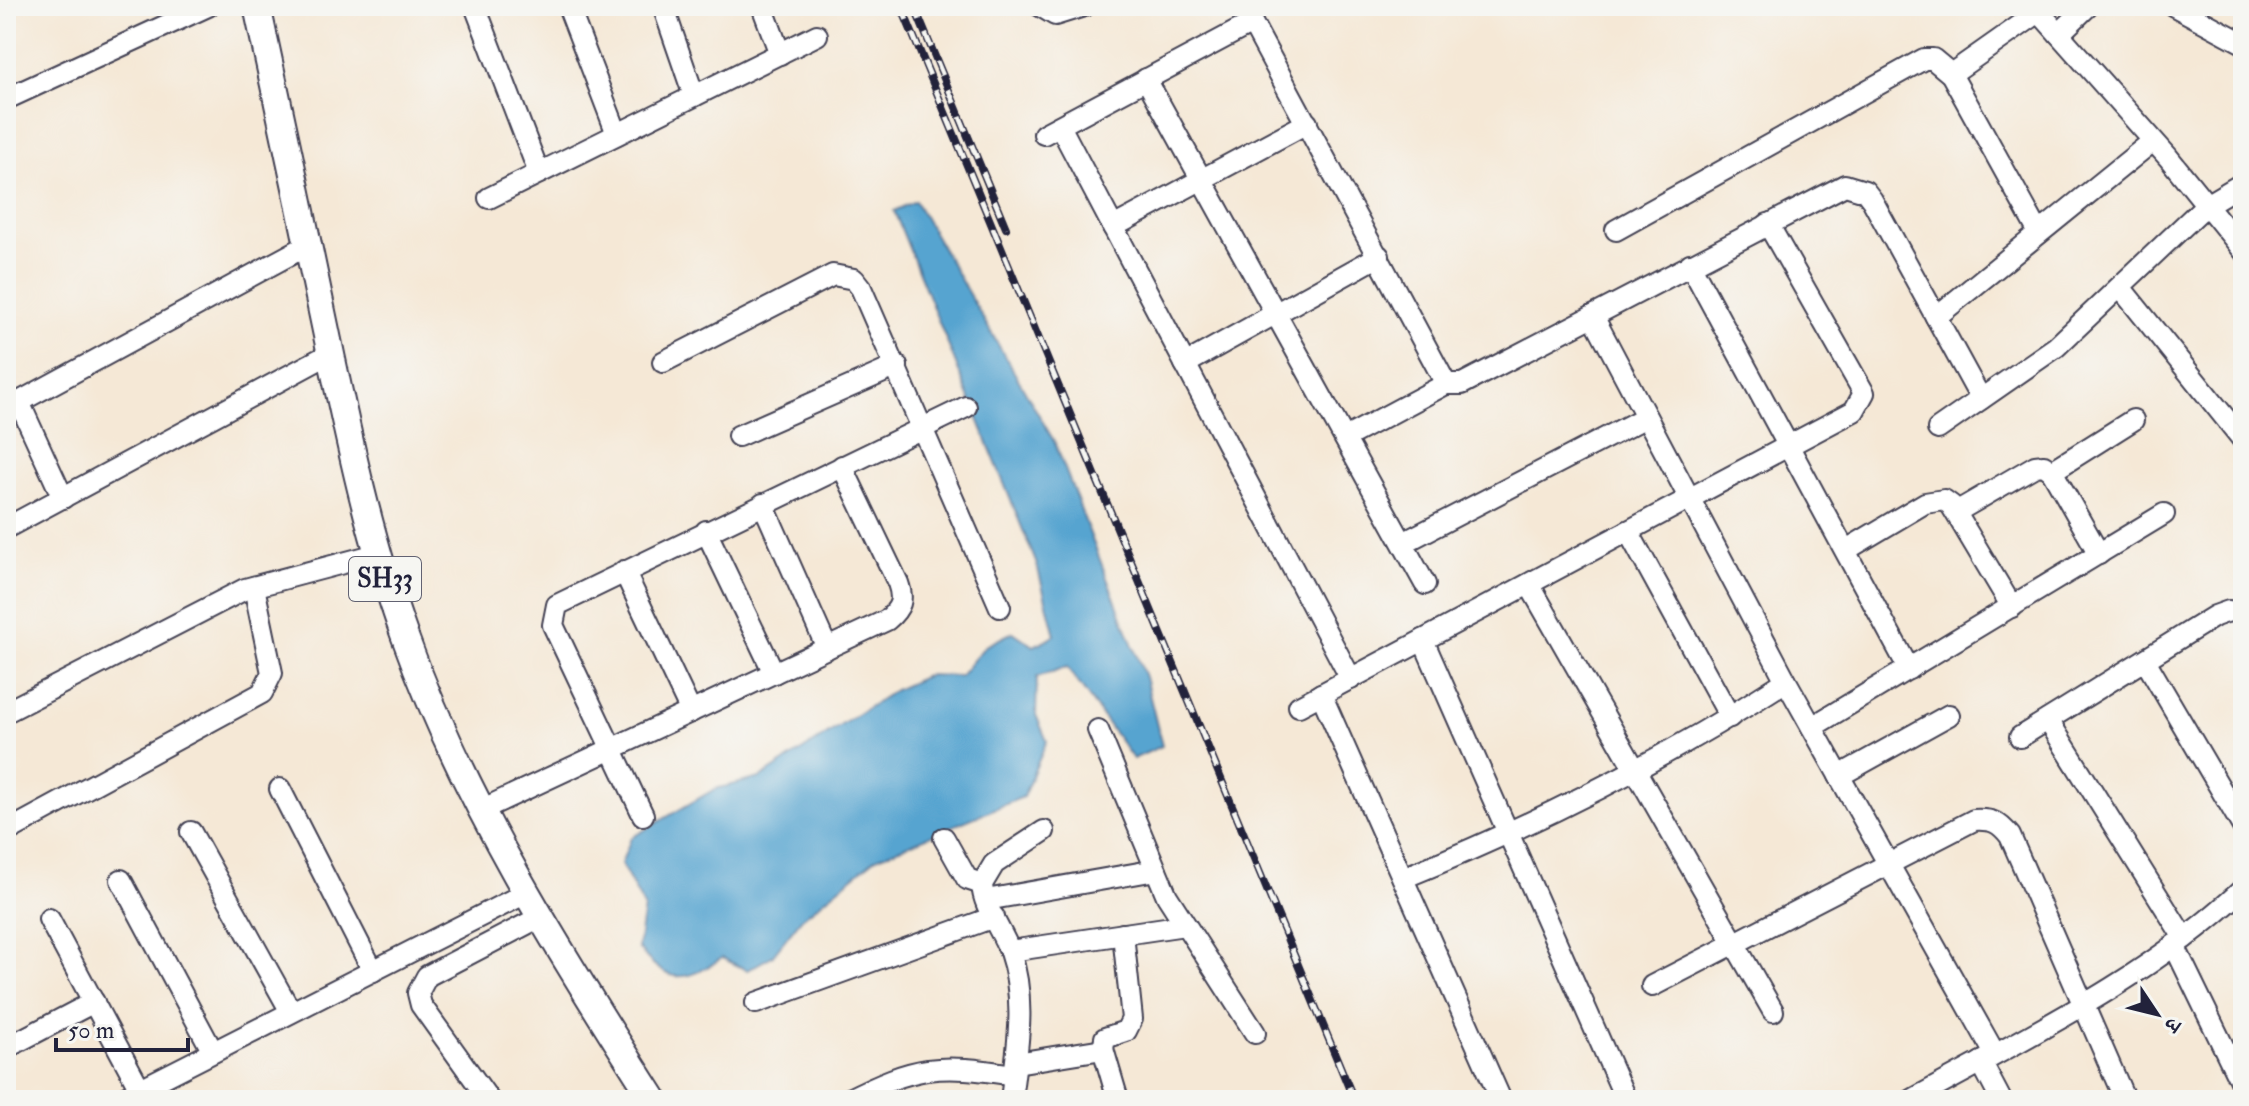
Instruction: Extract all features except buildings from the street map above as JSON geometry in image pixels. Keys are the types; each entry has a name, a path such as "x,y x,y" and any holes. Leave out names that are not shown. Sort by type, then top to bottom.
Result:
{"main road":[{"name":"SH33","path":"257,6 377,554 428,692 483,809 542,916 654,1100"}],"street":[{"path":"6,99 208,6"},
{"path":"475,6 539,173"},
{"path":"568,6 617,134"},
{"path":"663,6 694,96"},
{"path":"762,6 780,54"},
{"path":"1040,6 1055,15 1084,6"},
{"path":"2059,34 2088,6"},
{"path":"2174,6 2243,43"},
{"path":"1951,74 2037,9 2153,141 2243,250"},
{"path":"1351,679 1113,227 1052,130 1146,79 1248,14 1446,384"},
{"path":"489,198 817,35"},
{"path":"1616,230 1924,59 1943,64 1951,74 2039,233"},
{"path":"1146,79 1425,584"},
{"path":"1113,227 1307,123"},
{"path":"1936,317 2153,141"},
{"path":"1938,429 2056,347 2206,205 2243,183"},
{"path":"1345,438 1446,384 1462,384 1845,185 1856,186 1872,200 1981,399"},
{"path":"1299,706 1854,411 1864,393 1768,224"},
{"path":"63,498 12,405 308,245"},
{"path":"1185,364 1379,256"},
{"path":"1690,264 1909,669"},
{"path":"663,362 833,275 843,275 861,288 1000,607"},
{"path":"2120,287 2243,440"},
{"path":"1593,316 1786,681 1888,863 1988,1058 2001,1100"},
{"path":"6,528 331,353"},
{"path":"738,436 897,366"},
{"path":"643,815 553,625 553,614 565,599 966,407"},
{"path":"1403,543 1646,417"},
{"path":"2052,471 2133,420"},
{"path":"1956,512 2035,466 2044,465 2052,471 2099,554"},
{"path":"483,809 887,620 899,609 902,596 842,466"},
{"path":"1846,550 1936,499 1944,500 1956,512 2012,607"},
{"path":"763,504 827,648"},
{"path":"1812,727 2164,514"},
{"path":"706,531 774,673"},
{"path":"1628,531 1730,717"},
{"path":"6,712 254,587 377,554"},
{"path":"624,571 691,712"},
{"path":"1529,584 1773,1011"},
{"path":"6,832 262,693 272,673 254,587"},
{"path":"2020,737 2215,616 2229,611 2243,614"},
{"path":"1423,640 1626,1100"},
{"path":"2145,660 2243,827"},
{"path":"1403,878 1509,835 1730,717 1786,681"},
{"path":"1321,694 1501,1100"},
{"path":"1839,776 1949,715"},
{"path":"2048,720 2179,942 2243,1087"},
{"path":"1098,730 1156,870 1185,925 1255,1033"},
{"path":"280,789 373,971"},
{"path":"1652,986 1974,820 1990,819 2001,824 2010,836 2125,1100"},
{"path":"987,900 994,864 1044,831"},
{"path":"191,832 291,1012"},
{"path":"944,838 967,879 987,900 1010,951 1020,985 1011,1100"},
{"path":"756,1003 987,900 1156,870"},
{"path":"121,880 213,1052"},
{"path":"1912,1100 2083,1005 2179,942 2212,918 2243,889"},
{"path":"119,1100 528,892"},
{"path":"489,1100 421,1005 418,993 427,976 542,916"},
{"path":"49,919 140,1089"},
{"path":"1010,951 1185,925"},
{"path":"1118,1100 1103,1049 1105,1038 1126,1031 1132,1019 1123,934"},
{"path":"6,1048 94,1002"},
{"path":"851,1099 894,1076 942,1066 1015,1069 1103,1049"}],"water":[{"path":"915,201 1055,443 1145,677 1162,746 1133,759 1067,667 1037,677 1036,715 1047,741 1023,797 876,858 802,918 772,956 747,970 722,958 687,976 668,974 638,948 644,907 621,864 631,838 715,789 760,778 895,690 928,675 960,676 985,646 1013,632 1034,646 1055,635 1037,565 894,211"}],"railway":[{"path":"901,6 1354,1100"},
{"path":"914,6 1006,228"}]}
